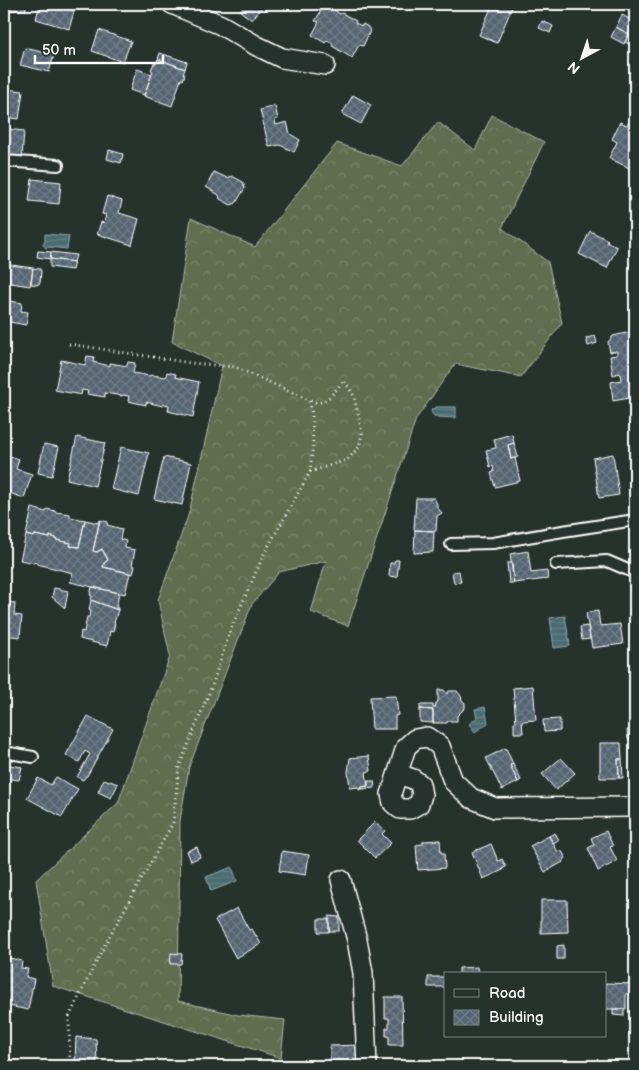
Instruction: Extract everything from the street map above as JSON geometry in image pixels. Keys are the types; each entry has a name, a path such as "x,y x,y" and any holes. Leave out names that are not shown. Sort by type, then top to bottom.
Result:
{"street":[{"path":"178,5 221,25 282,58 325,65"},
{"path":"398,774 406,748 414,738 427,737 440,746 453,781 472,798 495,808 635,807"},
{"path":"341,880 357,940 363,973 367,1066"}],"lane":[{"path":"4,161 58,166"},
{"path":"451,544 493,542 635,520"},
{"path":"556,564 607,561 635,573"},
{"path":"4,752 33,757"}],"path":[{"path":"69,344 192,363 235,367 317,403 330,398 344,380 354,396 362,433 359,446 347,460 310,472"},
{"path":"70,1066 69,1018 104,946 173,823 179,767 212,686 230,631 264,554 310,472 313,444 312,413 309,400"}],"green space":[{"path":"492,115 544,142 502,228 548,262 562,323 521,377 455,364 416,419 348,626 311,612 326,561 279,572 252,604 189,767 180,821 178,1001 238,1015 285,1020 281,1058 53,986 36,880 118,803 170,656 158,600 189,513 222,366 172,342 191,218 255,247 337,143 402,166 438,122 475,150"}],"water":[{"path":"45,234 69,236 67,249 46,248 42,244 45,242"},
{"path":"435,407 456,407 456,418 435,417 431,412"},
{"path":"565,616 570,646 554,648 550,618"},
{"path":"485,707 488,723 475,732 469,724 477,718 475,709"},
{"path":"232,867 237,881 211,891 206,877"}],"building":[{"path":"4,4 26,4 26,9 4,11"},
{"path":"40,4 59,4 71,7 74,12 69,29 36,19"},
{"path":"245,4 261,4 259,5 262,7 252,20 240,11"},
{"path":"375,4 398,4 395,11"},
{"path":"493,4 513,5 497,43 479,35"},
{"path":"327,5 340,14 342,13 356,21 355,23 368,27 370,31 363,46 359,45 352,58 332,46 333,44 327,40 325,43 312,35 319,22 315,21 324,6"},
{"path":"622,15 635,22 635,47 625,42 629,34 616,27"},
{"path":"542,21 553,26 550,33 539,28"},
{"path":"616,27 629,34 624,44 611,37"},
{"path":"99,30 131,41 123,62 92,51"},
{"path":"25,48 54,55 49,72 20,65"},
{"path":"160,53 187,62 185,69 158,59"},
{"path":"158,59 185,69 183,80 181,79 172,106 144,96 153,71 151,70"},
{"path":"137,69 152,74 144,95 130,90"},
{"path":"4,89 23,91 19,119 4,117"},
{"path":"353,95 371,105 361,124 342,114"},
{"path":"275,106 278,119 275,120 276,125 287,122 290,134 300,140 294,152 280,145 269,147 260,110"},
{"path":"620,122 627,125 629,122 635,125 635,154 629,168 609,158 617,142 612,139"},
{"path":"7,129 24,131 22,157 4,155"},
{"path":"109,150 123,154 121,163 107,159"},
{"path":"214,172 227,178 232,176 243,182 245,188 236,203 231,205 220,199 219,195 206,187"},
{"path":"32,179 61,182 59,204 29,201"},
{"path":"107,196 122,201 119,213 139,219 132,245 97,234 101,222 104,223 106,215 102,214"},
{"path":"590,231 617,247 607,268 579,254"},
{"path":"38,251 51,252 50,259 37,257"},
{"path":"51,252 76,255 74,262 50,259"},
{"path":"50,259 74,262 72,270 50,267"},
{"path":"4,264 33,268 30,286 4,282"},
{"path":"33,268 40,269 41,271 40,283 37,285 31,284"},
{"path":"4,300 22,303 21,311 28,312 26,325 4,321"},
{"path":"635,331 635,397 613,401 611,382 621,380 620,373 613,375 610,356 617,355 617,351 610,352 608,342 613,336"},
{"path":"595,336 597,343 588,346 586,338"},
{"path":"87,356 94,357 93,362 110,366 110,363 127,366 128,362 135,363 133,373 166,377 167,372 176,374 175,377 199,382 193,417 168,411 169,405 163,404 163,406 146,402 146,405 128,401 129,396 105,393 105,397 87,394 88,391 82,390 81,395 55,390 61,360 85,365"},
{"path":"512,434 514,443 508,445 511,459 515,458 520,481 495,487 491,473 494,472 493,466 490,467 486,450 496,448 494,439"},
{"path":"77,437 105,443 95,486 67,479"},
{"path":"514,443 518,457 511,459 508,445"},
{"path":"44,444 59,447 52,476 38,473"},
{"path":"121,447 149,453 139,496 111,489"},
{"path":"4,454 19,459 16,469 32,474 24,498 9,493 4,506"},
{"path":"613,454 619,495 599,498 593,458"},
{"path":"164,457 191,463 182,505 154,499"},
{"path":"416,498 434,498 437,507 442,513 437,516 436,531 414,530"},
{"path":"32,508 46,512 47,509 70,514 70,517 85,520 79,547 70,546 71,543 56,540 56,538 50,536 50,538 26,535"},
{"path":"85,520 99,523 93,551 97,552 102,549 108,560 104,563 103,567 130,573 125,594 70,582 73,573 35,562 20,560 26,535 50,538 50,536 56,538 56,540 71,543 70,546 79,547"},
{"path":"100,520 108,522 107,525 122,529 120,539 126,541 125,548 135,550 132,565 135,566 133,574 103,567 104,563 108,560 102,549 97,552 93,551"},
{"path":"415,530 434,531 433,552 414,553"},
{"path":"528,551 531,573 547,571 548,579 514,583 510,554"},
{"path":"395,560 399,560 397,577 389,576 390,563 394,563"},
{"path":"507,563 512,563 514,583 509,583"},
{"path":"459,571 461,582 454,583 452,572"},
{"path":"92,587 119,593 116,608 118,610 91,600"},
{"path":"54,588 68,591 65,608 52,597"},
{"path":"91,600 118,610 113,632 110,631 107,646 80,639 81,631 84,632 87,617 89,617 91,611 89,610"},
{"path":"4,602 15,603 14,615 22,616 20,637 4,635"},
{"path":"598,611 600,626 620,624 623,644 592,648 586,613"},
{"path":"588,626 590,639 582,640 580,627"},
{"path":"533,686 536,720 522,721 523,733 514,733 514,722 516,722 513,688"},
{"path":"438,690 444,690 447,694 449,691 457,691 461,696 465,703 465,708 457,716 457,721 433,723 433,710 420,709 420,705 433,705 433,708 435,708 438,701"},
{"path":"396,696 398,715 395,716 395,729 372,729 370,697"},
{"path":"420,709 433,710 433,723 420,722"},
{"path":"88,716 113,729 83,780 77,777 90,754 85,751 79,762 66,755"},
{"path":"560,719 560,731 544,732 543,720"},
{"path":"627,730 635,730 635,739 628,739"},
{"path":"600,743 621,743 622,759 618,759 619,778 600,778"},
{"path":"506,748 513,764 510,765 518,782 502,790 486,758"},
{"path":"369,756 371,771 366,772 368,786 361,787 362,789 359,790 359,787 350,788 348,772 350,758"},
{"path":"561,758 575,773 556,790 542,774"},
{"path":"618,759 622,759 623,778 619,778"},
{"path":"4,764 22,767 19,780 4,778"},
{"path":"513,764 521,780 518,782 510,765"},
{"path":"56,777 78,789 62,817 27,798 38,778 51,785"},
{"path":"104,779 118,784 111,798 98,792"},
{"path":"368,781 374,781 375,788 362,789 361,787 368,786"},
{"path":"375,822 385,831 382,834 391,843 375,858 357,840"},
{"path":"606,831 613,846 610,847 617,861 598,871 588,848 594,845 591,838"},
{"path":"555,833 559,840 553,843 549,836"},
{"path":"549,836 558,852 561,850 566,858 563,862 545,872 530,846"},
{"path":"440,840 441,853 444,853 445,868 418,870 416,845 423,844 423,841"},
{"path":"491,844 498,861 502,859 506,867 483,879 472,852"},
{"path":"197,847 200,857 191,861 187,851"},
{"path":"282,851 309,855 306,875 279,871"},
{"path":"541,900 567,900 568,932 541,933"},
{"path":"237,908 249,930 252,929 261,944 236,958 215,920"},
{"path":"329,916 339,917 339,931 329,931"},
{"path":"318,919 329,919 329,932 318,932"},
{"path":"564,945 564,959 557,959 557,946"},
{"path":"171,953 182,954 181,964 170,964"},
{"path":"5,957 22,961 21,968 28,969 26,977 34,979 28,1010 4,1005"},
{"path":"477,967 478,972 459,972 459,968"},
{"path":"428,977 444,977 444,987 428,987"},
{"path":"606,983 635,984 635,994 626,994 626,1009 606,1009"},
{"path":"385,997 402,997 403,1045 389,1045 389,1036 386,1036 386,1028 389,1028 389,1018 385,1018"},
{"path":"613,1009 624,1009 624,1016 613,1015"},
{"path":"76,1037 96,1039 97,1062 87,1061 87,1066 76,1066"},
{"path":"360,1045 360,1066 347,1066 347,1062 330,1062 330,1046"}]}
